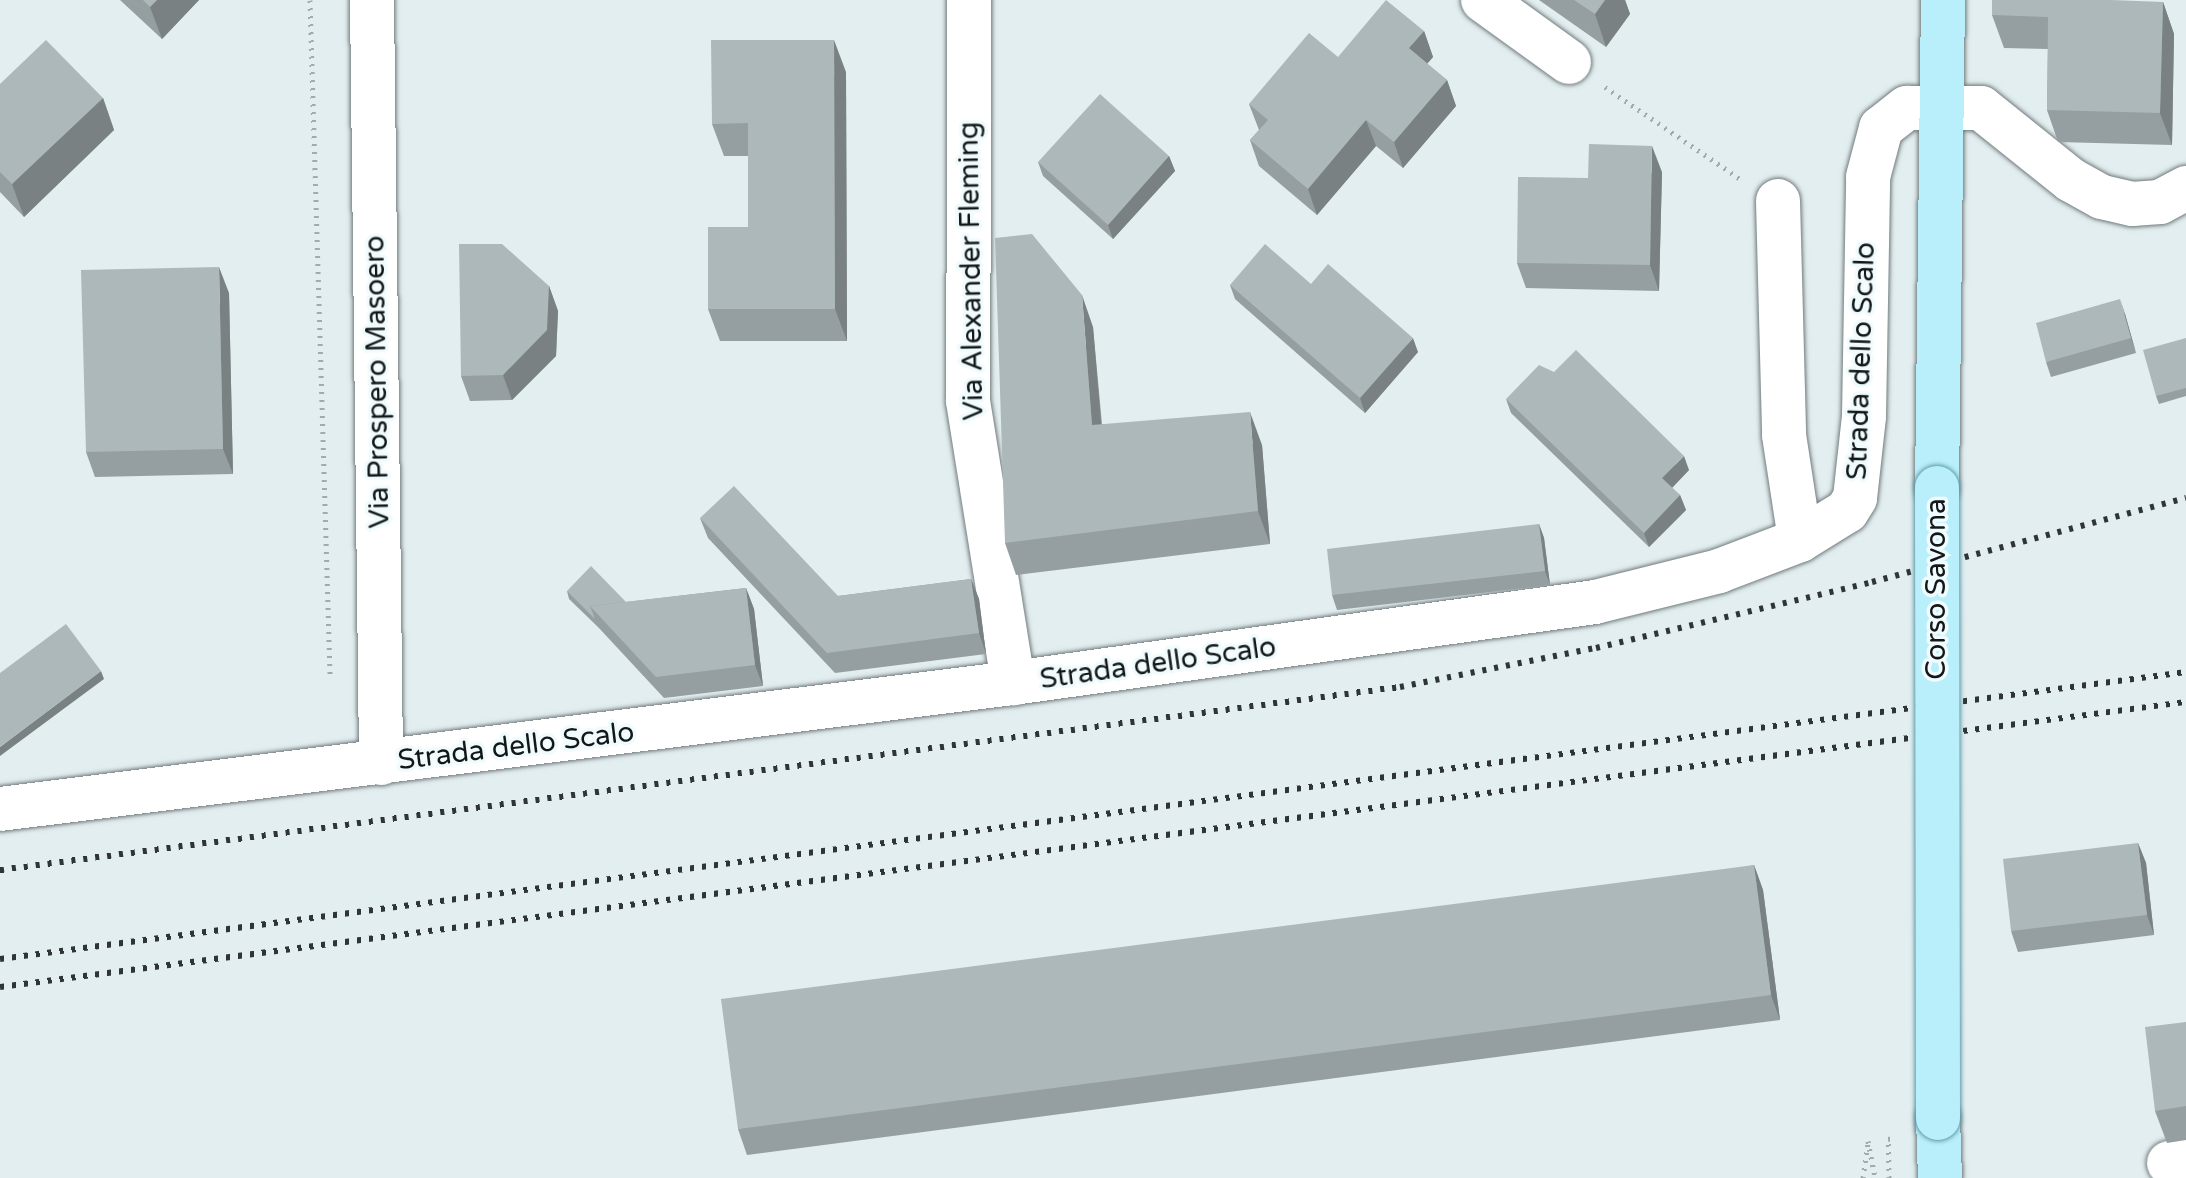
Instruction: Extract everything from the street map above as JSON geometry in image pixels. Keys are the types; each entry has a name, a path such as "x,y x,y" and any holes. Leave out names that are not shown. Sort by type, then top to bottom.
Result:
{"main road":[{"name":"Corso Savona","path":"1940,1178 1937,488 1943,0"}],"street":[{"name":"Via Prospero Masoero","path":"372,0 381,763"},
{"name":"Via Alexander Fleming","path":"969,0 968,401 1013,683"},
{"path":"1483,0 1569,62"},
{"name":"Strada dello Scalo","path":"0,809 1013,683 1595,602 1719,571 1800,540 1847,511 1855,498 1864,416 1868,177 1881,128 1907,108 1942,106"},
{"path":"1942,106 1981,108 2071,180 2102,197 2132,204 2160,202 2186,188"},
{"path":"1778,201 1784,435 1800,540"}],"path":[{"path":"310,0 330,690"},
{"path":"1569,62 1778,201"},
{"path":"1863,1178 1868,1141 1875,1178"}],"building":[{"path":"143,0 157,0 150,7"},
{"path":"1386,0 1424,31 1409,48 1447,80 1394,142 1366,120 1308,189 1250,140 1268,120 1249,104 1309,33 1338,57"},
{"path":"1574,0 1605,0 1595,14"},
{"path":"1992,0 2163,2 2160,113 2047,110 2048,17 1992,15"},
{"path":"46,40 103,98 12,184 0,172 0,84"},
{"path":"711,40 834,40 835,309 708,309 708,227 748,227 748,123 712,124"},
{"path":"1100,94 1169,156 1108,225 1038,162"},
{"path":"1589,144 1652,146 1650,265 1517,263 1518,177 1588,178"},
{"path":"1032,234 1082,295 1092,425 1250,412 1258,511 1005,543 995,238"},
{"path":"459,244 502,244 549,286 547,330 503,375 461,376"},
{"path":"1265,244 1311,284 1328,264 1413,338 1360,398 1230,285"},
{"path":"219,267 223,449 86,452 81,270"},
{"path":"2120,299 2131,338 2046,362 2036,323"},
{"path":"2186,338 2186,388 2156,396 2143,350"},
{"path":"1576,350 1684,456 1662,478 1680,495 1644,533 1506,399 1539,365 1554,372"},
{"path":"734,486 838,596 971,579 979,633 827,653 700,518"},
{"path":"1539,524 1545,571 1332,595 1327,549"},
{"path":"591,566 626,602 590,606 595,619 567,591"},
{"path":"746,588 755,665 656,677 590,606"},
{"path":"66,624 101,671 0,747 0,673"},
{"path":"2138,843 2147,915 2011,931 2003,859"},
{"path":"1754,865 1771,995 738,1129 721,999"},
{"path":"2186,1022 2186,1106 2155,1111 2145,1027"}],"railway":[{"path":"0,870 1400,687 1596,648 1872,582 2186,498"},
{"path":"0,959 2186,672"},
{"path":"0,987 2186,702"}]}
